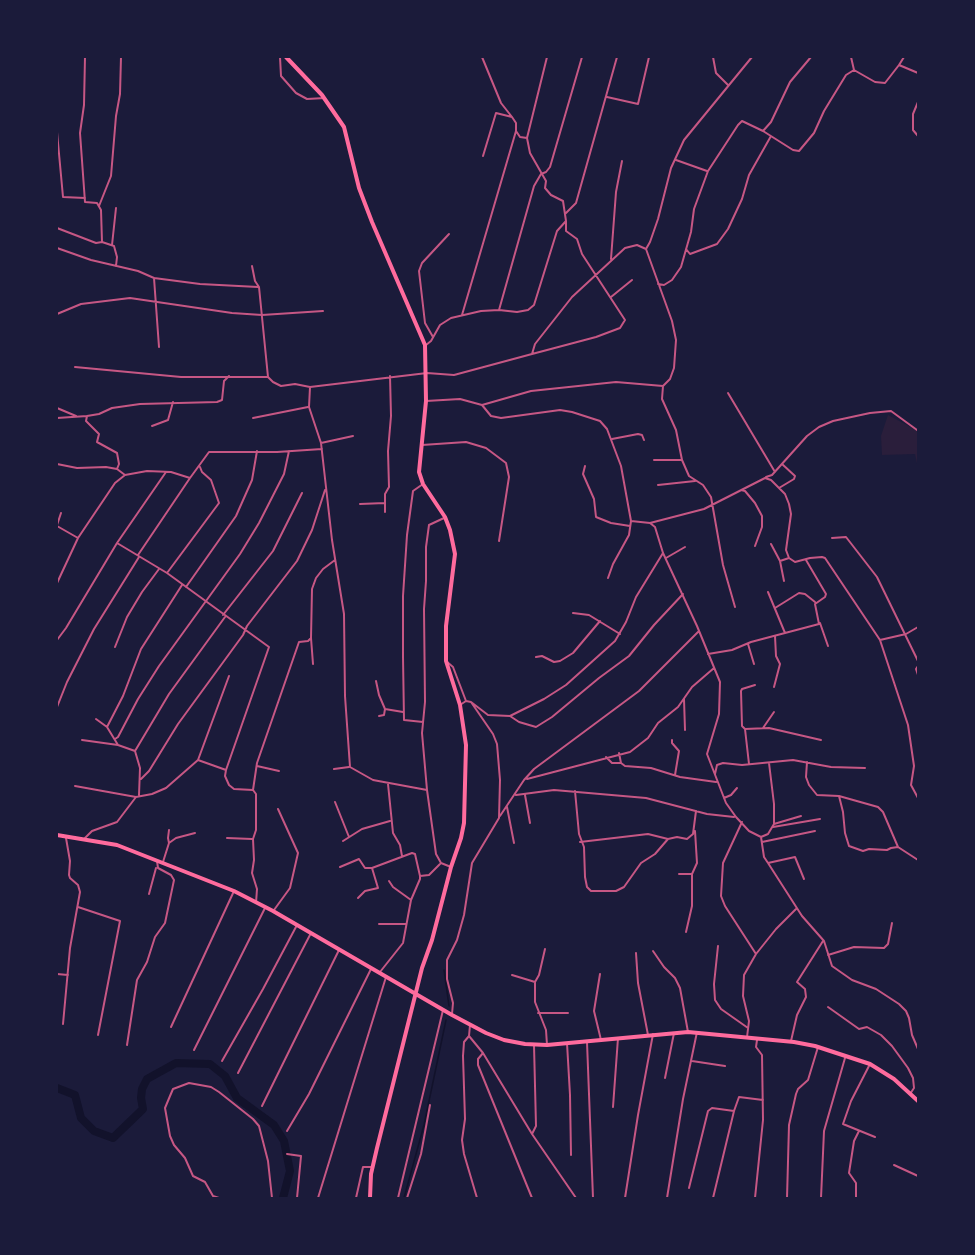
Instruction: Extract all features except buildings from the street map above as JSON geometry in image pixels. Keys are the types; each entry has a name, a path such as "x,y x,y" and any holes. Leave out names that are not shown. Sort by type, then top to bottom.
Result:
{"main road":[{"path":"286,57 325,98 344,127 359,188 425,345 426,401 419,472 423,484 445,518 455,554 446,626 446,661 460,705 466,745 465,808 461,838 416,995 373,1167 370,1198"},
{"path":"57,835 117,845 157,863 163,862 234,891 380,972 452,1016 504,1040 547,1045 697,1032 791,1041 846,1055 870,1064 894,1079 918,1101"}],"street":[{"path":"86,57 80,133 85,202 97,203 101,210 102,242"},
{"path":"99,206 111,176 120,94 121,57"},
{"path":"280,57 281,76 296,93 307,99 325,98"},
{"path":"462,315 516,131 516,123 501,103 482,57"},
{"path":"252,266 255,281 259,287 268,377 280,386 295,384 310,387 427,373 454,375 596,337 621,328 625,320 624,316 609,299 611,297 582,254 577,239 566,231 563,201 551,195 545,188 546,181 530,153 527,138 547,57"},
{"path":"499,310 534,186 541,174 550,167 582,57"},
{"path":"565,214 576,203 617,57"},
{"path":"607,97 638,104 649,57"},
{"path":"713,57 716,73 728,85"},
{"path":"646,249 651,242 666,183 684,140 752,57"},
{"path":"763,131 771,122 790,82 811,57"},
{"path":"851,57 854,70 866,78 885,83 904,57"},
{"path":"898,65 918,73"},
{"path":"658,284 664,285 672,280 681,267 694,218 694,209 708,171 742,121 793,150 799,151 814,133 846,75 854,70"},
{"path":"918,102 913,114 913,130 918,136"},
{"path":"483,156 496,113 512,117"},
{"path":"516,131 520,137 527,138"},
{"path":"57,132 63,197 85,198"},
{"path":"686,249 690,255 717,244 742,199 749,175 771,136"},
{"path":"676,160 708,171"},
{"path":"610,261 621,161"},
{"path":"116,208 112,245 117,257 116,266"},
{"path":"425,345 431,341 440,324 451,318 499,310 517,312 534,305 557,231 566,221"},
{"path":"57,228 96,243 112,245"},
{"path":"433,337 425,323 418,271 422,263 449,234"},
{"path":"532,354 535,344 572,297 610,261 632,245 646,249"},
{"path":"57,248 138,271 154,278 200,284 259,287"},
{"path":"646,249 674,325 676,340 674,368 670,379 663,386 662,399 676,430 682,460 689,476 703,485 711,498 723,565 735,607"},
{"path":"154,278 159,347"},
{"path":"611,297 632,280"},
{"path":"57,314 76,305 130,298 221,312 262,315 323,311"},
{"path":"75,367 181,377 268,377"},
{"path":"57,418 99,414 112,408 140,404 222,400 224,381 229,376"},
{"path":"385,512 385,494 389,487 390,376"},
{"path":"426,401 460,399 482,405 531,391 616,382 663,386"},
{"path":"310,387 309,407 321,443 344,614 344,686 350,767"},
{"path":"728,393 775,472"},
{"path":"152,426 168,420 173,402"},
{"path":"482,405 491,416 501,418 560,410 600,421 612,439 626,484 631,521 629,535 608,578"},
{"path":"253,418 309,407"},
{"path":"57,408 79,417"},
{"path":"631,521 650,523 712,505 775,472 807,436 819,427 870,413 891,411 918,429 918,458"},
{"path":"87,416 86,421 99,434 98,442 117,453 119,465 117,469"},
{"path":"612,439 638,434 642,435 644,440"},
{"path":"321,443 353,436"},
{"path":"422,445 466,442 472,446 486,448 506,463 509,477 499,542"},
{"path":"57,707 94,629 139,556 209,452 322,449"},
{"path":"186,587 236,516 252,480 257,450"},
{"path":"115,739 159,666 240,554 259,523 284,474 289,451"},
{"path":"654,460 682,460"},
{"path":"57,464 77,468 92,466 117,469 125,475"},
{"path":"779,488 795,476 782,464"},
{"path":"167,573 219,503 212,480 202,472 200,466"},
{"path":"585,466 583,474 594,499 597,516 611,523 630,526"},
{"path":"57,583 78,538 115,483 125,475 147,471 166,472 190,478"},
{"path":"57,639 66,628 117,543 166,472"},
{"path":"765,478 785,494 791,514 786,550 789,558 795,562 822,556 825,558 880,640 908,725 914,766 912,785 918,798"},
{"path":"658,485 695,481"},
{"path":"423,484 413,491 407,535 403,596 404,720 423,722"},
{"path":"141,779 149,771 178,724 297,561 312,530 326,488"},
{"path":"741,490 745,491 755,503 762,516 762,527 755,546"},
{"path":"84,839 92,831 117,822 138,796 141,779 135,751 169,694 273,550 302,493"},
{"path":"360,504 385,503"},
{"path":"61,513 57,526 78,538"},
{"path":"445,518 429,525 426,547 423,722 427,790 436,854 441,863 451,867"},
{"path":"650,523 656,527 663,553 720,682 721,698 707,754 714,776 736,817 749,831 761,837 768,834 774,825 774,795 769,762"},
{"path":"832,538 846,537 877,577 918,661"},
{"path":"117,543 167,573 269,647 225,776 229,785 240,790 253,790"},
{"path":"771,544 780,561 784,581"},
{"path":"666,558 685,547"},
{"path":"460,705 466,701 471,702 488,715 510,716 566,685 620,634 636,597 663,553"},
{"path":"780,561 789,558"},
{"path":"313,664 312,589 323,569 335,560"},
{"path":"806,560 826,594 815,603"},
{"path":"115,647 127,617 159,569"},
{"path":"107,727 123,696 141,649 182,585"},
{"path":"768,592 785,633"},
{"path":"775,608 799,593 805,594 815,603 828,646"},
{"path":"510,716 531,726 536,726 552,717 629,656 683,594"},
{"path":"573,614 582,613 620,634"},
{"path":"536,657 554,662 560,661 573,653 600,621"},
{"path":"708,654 732,650 820,623"},
{"path":"880,640 906,634 918,627"},
{"path":"452,1016 453,1003 447,979 447,960 457,940 465,915 472,864 506,806 516,795 524,780 542,762 639,691 699,631"},
{"path":"774,687 780,664 776,656 775,636"},
{"path":"256,903 257,889 252,873 253,839 256,830 256,794 253,790 256,766 299,642 308,641 311,638"},
{"path":"748,644 754,664"},
{"path":"446,661 453,667 466,701"},
{"path":"918,666 916,669 918,675"},
{"path":"524,780 619,753 630,752 645,740 658,723 678,707 692,687 714,668"},
{"path":"75,786 138,796 153,794 166,788 198,760 229,676"},
{"path":"376,681 385,709 384,715 379,716"},
{"path":"749,764 745,729 742,726 741,691 755,685"},
{"path":"684,699 685,730"},
{"path":"471,702 497,744 500,780 499,818"},
{"path":"385,709 403,712"},
{"path":"763,728 774,712"},
{"path":"96,718 107,727 118,745"},
{"path":"745,729 763,728 821,740"},
{"path":"82,740 118,745 135,751"},
{"path":"672,740 679,752 675,775"},
{"path":"619,753 621,763"},
{"path":"606,757 612,763 621,763 625,766 651,768 675,775 717,782"},
{"path":"198,760 226,770"},
{"path":"714,776 717,765 723,763 749,764 793,760 831,767 865,768"},
{"path":"807,762 806,777 817,795 839,796 878,807 883,812 898,847 918,860"},
{"path":"256,766 279,771"},
{"path":"334,769 350,767 373,780 427,790"},
{"path":"388,784 393,833 400,845 402,856"},
{"path":"724,798 731,795 737,788"},
{"path":"516,795 554,790 646,798 696,811 736,817"},
{"path":"575,791 580,842 584,847 587,887 591,891 616,891 624,887 641,863 655,854 668,839"},
{"path":"525,795 530,823"},
{"path":"839,796 843,812 844,833 849,846 863,850 886,850 898,847"},
{"path":"335,802 349,837"},
{"path":"506,806 514,843"},
{"path":"273,911 290,888 298,853 278,809"},
{"path":"686,932 692,906 692,874 695,871 698,857 696,811"},
{"path":"774,825 801,816"},
{"path":"774,825 820,819"},
{"path":"343,841 362,830 391,821"},
{"path":"742,822 723,863 721,896 756,954"},
{"path":"580,842 642,834 668,839 677,837 687,839 693,834 695,828"},
{"path":"163,862 169,843 169,830"},
{"path":"762,842 815,831"},
{"path":"169,843 176,838 195,833"},
{"path":"63,1024 80,888 69,875 70,861 65,836"},
{"path":"761,837 764,857 796,908 824,941 832,966 852,980 876,989 906,1011 918,1049"},
{"path":"227,838 253,839"},
{"path":"340,867 359,859 365,868 372,868 402,856 415,854 420,879 411,900 401,946 380,972"},
{"path":"768,863 795,857 804,879"},
{"path":"149,894 157,863"},
{"path":"127,1045 137,980 147,962 154,937 165,923 174,880 171,874 159,871 157,863"},
{"path":"420,876 429,875 441,863"},
{"path":"358,898 365,891 378,888 372,868"},
{"path":"679,874 692,874"},
{"path":"389,881 393,888 411,900"},
{"path":"171,1027 234,891"},
{"path":"78,907 120,921 98,1035"},
{"path":"194,1050 266,907"},
{"path":"747,1037 748,1009 744,996 743,979 756,954 796,908"},
{"path":"828,955 854,947 884,948 888,944 892,923"},
{"path":"379,924 406,924"},
{"path":"222,1060 297,925"},
{"path":"238,1073 311,933"},
{"path":"791,1041 797,1015 806,997 805,988 797,981 824,941"},
{"path":"718,946 714,984 715,1000 721,1009 748,1028"},
{"path":"262,1106 339,949"},
{"path":"545,949 535,982 535,1002 546,1030 547,1045"},
{"path":"653,951 675,978 680,988 688,1032"},
{"path":"625,1198 650,1035 638,983 636,953"},
{"path":"287,1131 309,1094 371,968"},
{"path":"57,974 68,975"},
{"path":"600,974 594,1011 601,1040"},
{"path":"512,975 535,982"},
{"path":"318,1198 386,976"},
{"path":"828,1006 859,1029 867,1027 881,1035 892,1046 913,1078 914,1088 910,1094"},
{"path":"398,1198 442,1010"},
{"path":"538,1013 568,1013"},
{"path":"470,1025 470,1036 576,1198"},
{"path":"667,1198 683,1099 697,1032"},
{"path":"665,1078 674,1033"},
{"path":"470,1036 464,1041 465,1119 462,1140 477,1198"},
{"path":"755,1198 763,1120 762,1054 756,1047 757,1037"},
{"path":"613,1107 618,1038"},
{"path":"587,1042 593,1198"},
{"path":"567,1043 571,1155"},
{"path":"532,1134 536,1126 534,1045"},
{"path":"787,1198 789,1125 798,1089 808,1080 818,1047"},
{"path":"483,1053 478,1059 478,1065 532,1198"},
{"path":"821,1198 824,1131 846,1055"},
{"path":"692,1061 725,1066"},
{"path":"870,1064 843,1124 875,1137"},
{"path":"219,1198 213,1196 205,1182 193,1176 185,1158 170,1136 165,1108 173,1089 189,1083 211,1087 259,1126 272,1198"},
{"path":"713,1198 739,1097 763,1100"},
{"path":"407,1198 421,1154 430,1105"},
{"path":"689,1188 708,1110 712,1108 734,1111"},
{"path":"856,1198 856,1183 849,1173 854,1141 859,1131"},
{"path":"287,1154 301,1156 297,1198"},
{"path":"894,1165 918,1176"},
{"path":"356,1198 363,1167 373,1167"}],"shaded area":[{"path":"888,415 918,431 918,468 915,454 882,455 881,436"}],"waterway":[{"path":"444,970 449,1006"},
{"path":"404,1198 424,1125 446,1020"},
{"path":"57,1088 75,1095 81,1118 94,1131 113,1138 143,1109 142,1089 147,1079 176,1063 210,1064 225,1076 237,1098 274,1125 284,1141 290,1171 283,1198"}]}
